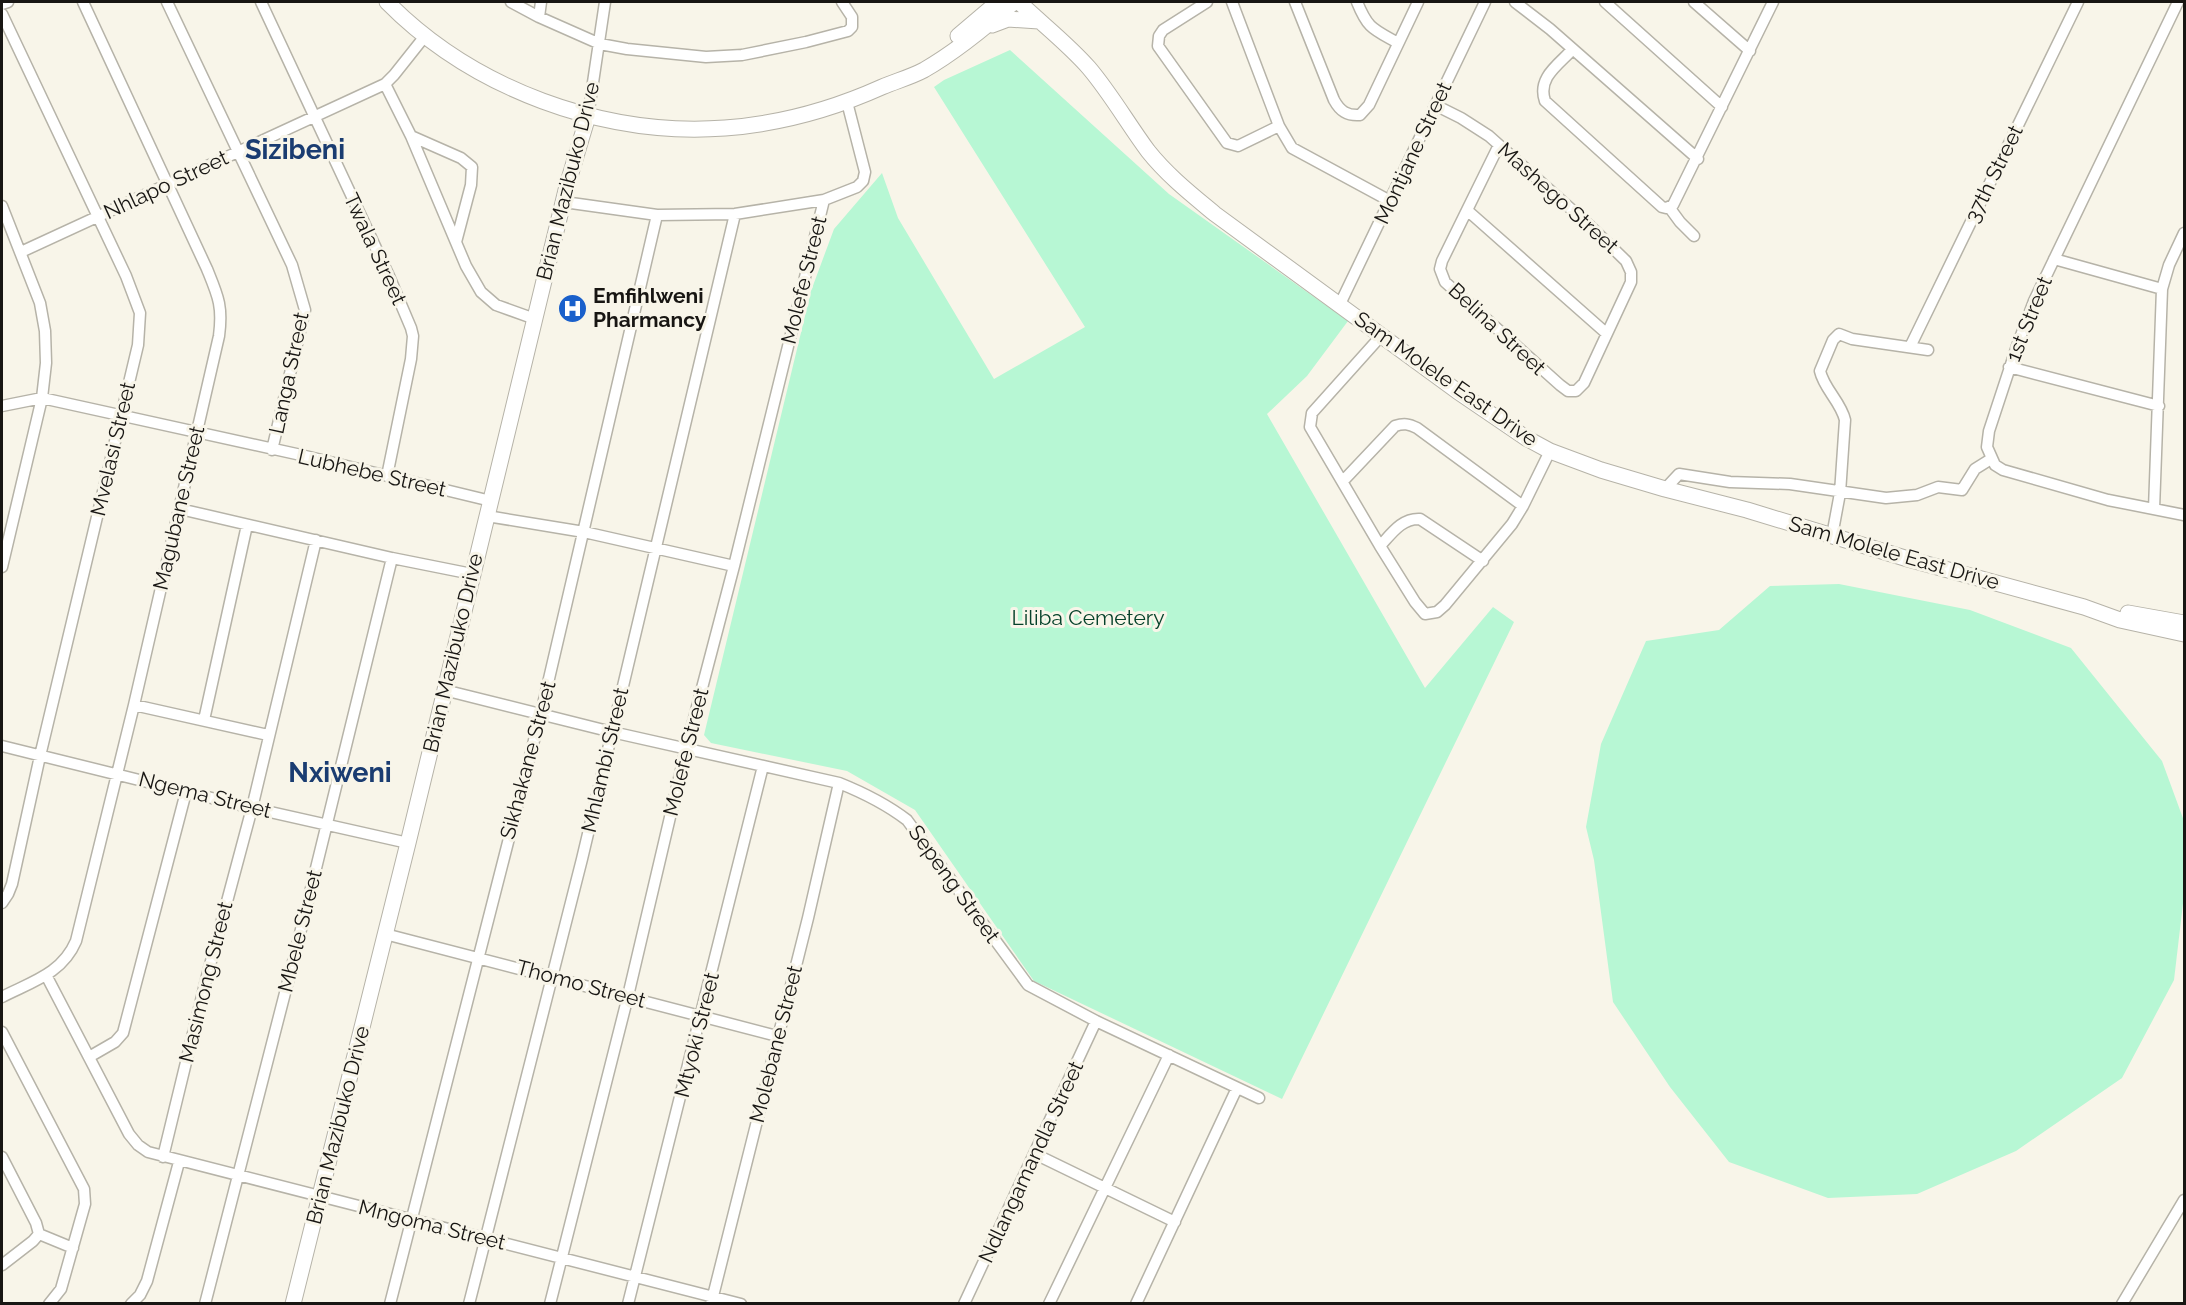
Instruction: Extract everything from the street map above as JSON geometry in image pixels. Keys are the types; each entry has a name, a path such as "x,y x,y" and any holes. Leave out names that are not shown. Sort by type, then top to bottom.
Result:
{"street":[{"path":"2,4 8,2"},
{"name":"Magubane Street","path":"2,997 46,975 65,961 76,941 180,509 222,315 213,283 83,2"},
{"name":"Langa Street","path":"167,2 292,265 304,303 303,325 272,450"},
{"name":"Twala Street","path":"261,2 389,276 413,336 411,359 387,476"},
{"path":"387,2 425,36 464,63 498,82 531,96 588,116 654,127 725,128 774,122 847,102 924,70 985,28 1016,2"},
{"path":"511,2 600,44 706,57 742,55 848,31 852,27 852,17 842,2"},
{"path":"539,17 541,2"},
{"name":"Brian Mazibuko Drive","path":"294,1304 535,319 588,116 605,2"},
{"path":"895,82 960,35 998,2"},
{"name":"Sam Molele East Drive","path":"1016,2 1075,52 1164,169 1215,214 1381,336 1497,418 1550,451 1600,470 1665,489 1747,510 2084,607 2120,620 2184,634"},
{"path":"985,28 1008,19 1042,24 1037,2"},
{"path":"1207,2 1163,30 1159,36 1158,46 1227,143 1235,146 1241,145 1279,126"},
{"path":"1232,2 1287,142 1297,152 1390,201"},
{"path":"1295,2 1338,107 1347,114 1360,115 1365,111 1418,2"},
{"path":"1357,2 1371,28 1398,43"},
{"name":"Montjane Street","path":"1340,304 1485,2"},
{"path":"1515,2 1698,159"},
{"path":"1605,2 1722,107"},
{"path":"1694,2 1750,51"},
{"path":"1671,206 1698,159 1773,2"},
{"name":"37th Street","path":"1910,347 2078,2"},
{"name":"1st Street","path":"1991,459 1987,447 1988,439 2009,367 2034,301 2178,2"},
{"name":"Mvelasi Street","path":"2,14 126,276 140,313 138,345 40,756 12,884 2,903"},
{"name":"Nhlapo Street","path":"21,252 385,84 425,36"},
{"path":"1572,50 1545,80 1543,89 1545,101 1662,207 1671,206"},
{"path":"385,84 411,136 470,273 486,299 495,305 535,319"},
{"path":"564,202 657,215 735,214 824,200 857,187 863,181 864,166 847,102"},
{"name":"Mashego Street","path":"1435,105 1478,128 1589,225 1629,265 1631,282 1584,383"},
{"path":"411,136 461,158 472,167 471,185 456,242"},
{"name":"Belina Street","path":"1499,146 1442,261 1441,275 1445,282 1560,386 1576,391 1584,383"},
{"name":"Molefe Street","path":"550,1304 824,200"},
{"path":"2,206 38,295 43,319 46,363 42,398 2,567"},
{"path":"1671,206 1680,222 1694,236"},
{"path":"1468,211 1606,333"},
{"name":"Mhlambi Street","path":"469,1304 553,977 735,214"},
{"name":"Sikhakane Street","path":"390,1304 541,713 657,215"},
{"path":"2154,509 2162,289 2169,265 2184,233"},
{"path":"2054,260 2162,289"},
{"path":"1832,536 1840,493 1845,420 1843,410 1824,382 1820,371 1833,340 1839,334 1852,339 1928,350"},
{"path":"1381,336 1311,416 1310,427 1380,546 1425,614 1437,612 1445,605 1512,524 1550,451"},
{"path":"2009,367 2159,406"},
{"path":"2,406 42,398"},
{"name":"Lubhebe Street","path":"42,398 387,476 489,508 734,566"},
{"path":"1343,481 1395,426 1402,423 1418,428 1523,506"},
{"path":"1665,489 1679,474 1730,482 1790,484 1886,498 1917,495 1938,487 1959,491 1963,489 1975,469 1991,459 2003,470 2015,474 2108,500 2184,515"},
{"path":"180,509 472,574"},
{"path":"1380,546 1405,522 1420,519 1483,561"},
{"path":"204,720 247,525"},
{"name":"Masimong Street","path":"163,1157 206,980 252,808 316,540"},
{"name":"Mbele Street","path":"205,1304 392,558"},
{"name":"Sam Molele East Drive","path":"2084,607 2184,623"},
{"name":"Sepeng Street","path":"444,690 612,732 839,783 886,805 907,820 1028,985 1096,1021 1259,1098"},
{"path":"134,705 268,735"},
{"name":"Ngema Street","path":"2,746 252,808 408,843"},
{"name":"Mtyoki Street","path":"628,1304 763,766"},
{"name":"Molebane Street","path":"712,1299 808,918 839,783"},
{"path":"89,1057 115,1042 123,1033 186,792"},
{"name":"Thomo Street","path":"385,934 777,1036"},
{"name":"Mngoma Street","path":"46,975 133,1140 148,1152 180,1162 412,1218 486,1240 634,1275 712,1299 741,1304"},
{"name":"Ndlangamandla Street","path":"964,1304 1096,1021"},
{"path":"2,1032 84,1189 85,1204 61,1289 49,1304"},
{"path":"1049,1304 1169,1055"},
{"path":"1136,1304 1237,1088"},
{"path":"1035,1155 1175,1222"},
{"path":"2,1157 36,1223 39,1234"},
{"path":"132,1304 147,1281 180,1162"},
{"path":"2122,1304 2184,1200"},
{"path":"39,1234 73,1248"},
{"path":"2,1265 39,1234"}],"green space":[{"name":"Liliba Cemetery","path":"1010,50 1169,194 1348,321 1307,376 1267,414 1425,688 1493,607 1514,622 1282,1099 1034,981 915,810 847,771 711,743 704,735 811,291 834,229 882,173 898,218 994,379 1085,327 934,87 944,80"},
{"path":"1839,584 1970,610 2071,648 2162,761 2184,821 2184,895 2174,980 2122,1078 2016,1151 1917,1194 1828,1198 1729,1162 1670,1087 1613,1002 1594,860 1586,827 1601,744 1646,641 1719,630 1770,586"}],"place":[{"name":"Emfihlweni Pharmancy","path":"572,308"}],"district":[{"name":"Sizibeni","path":"295,150"},
{"name":"Nxiweni","path":"340,773"}]}
